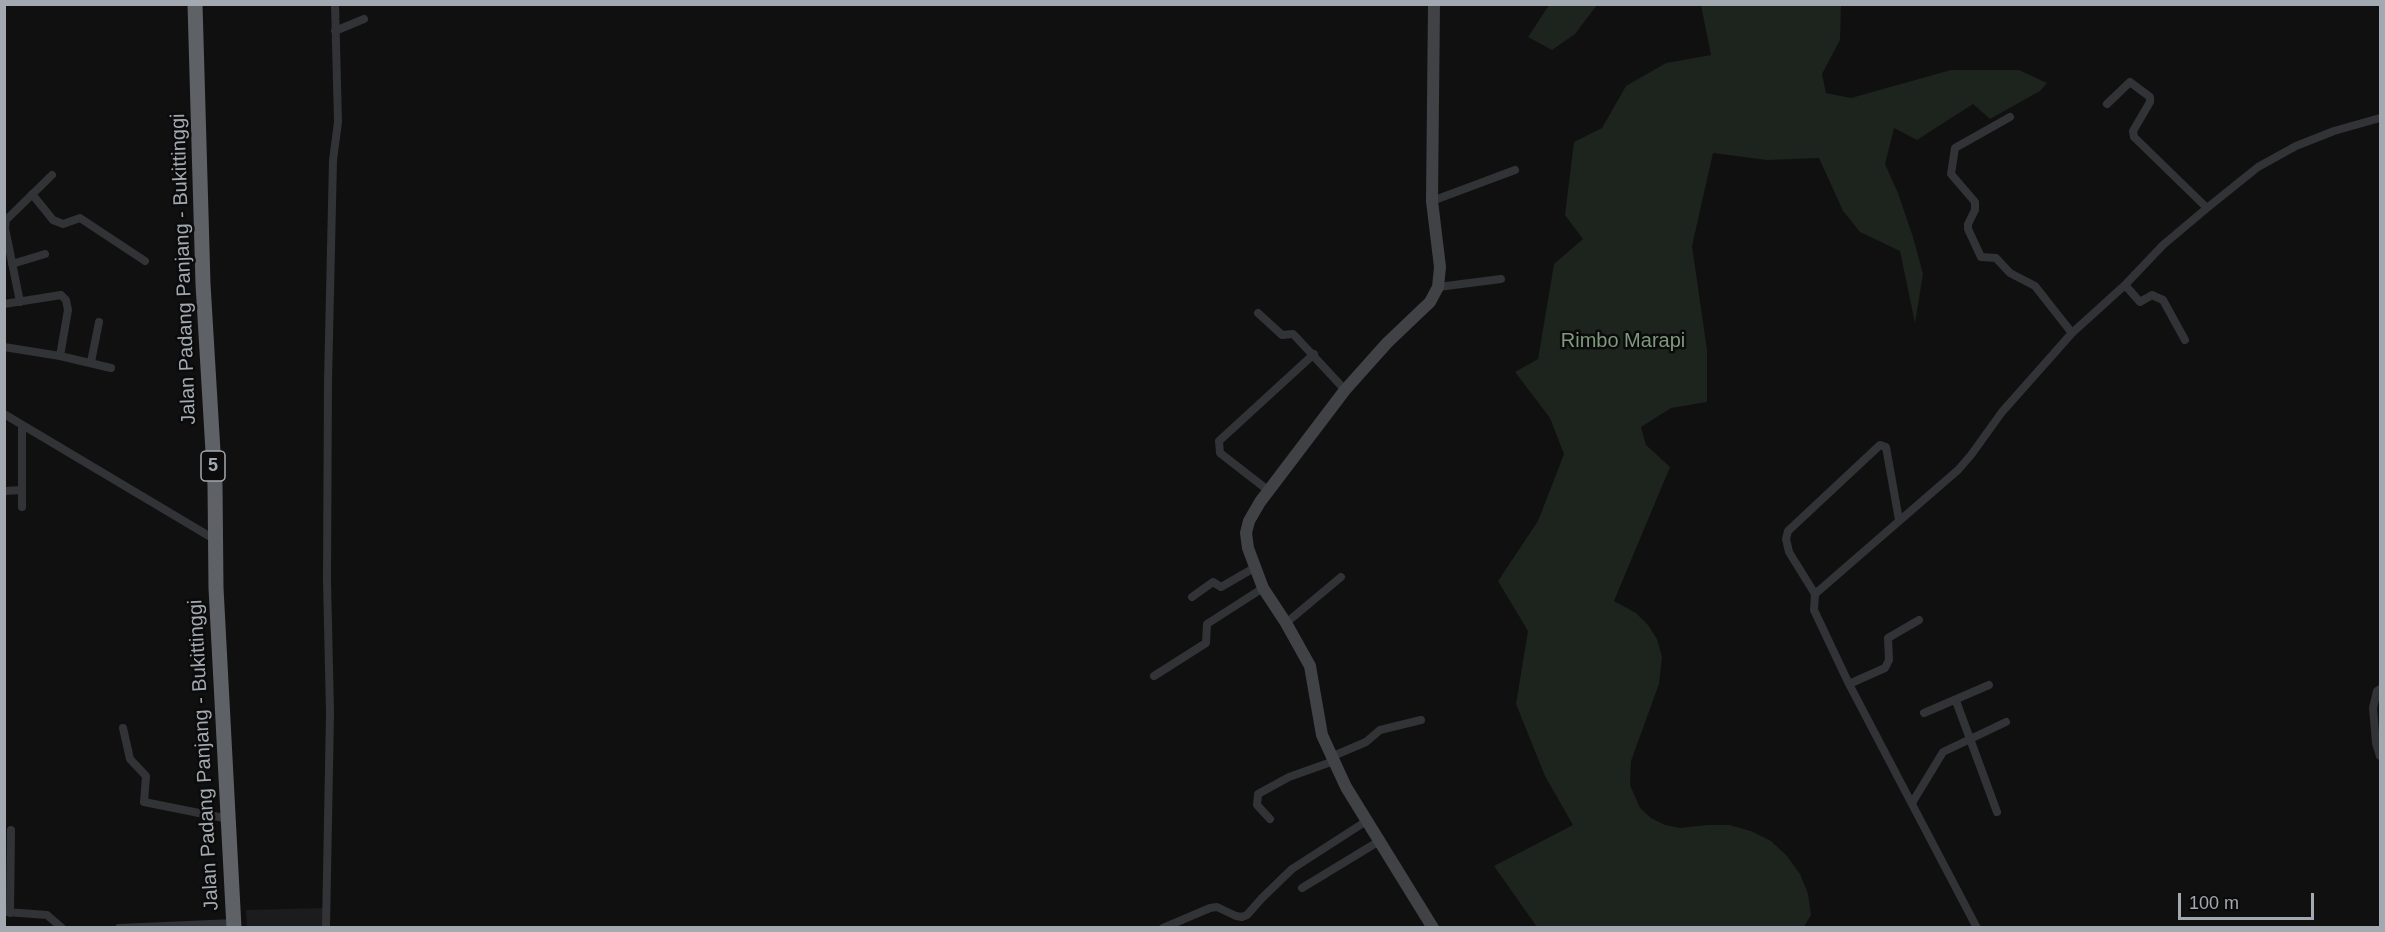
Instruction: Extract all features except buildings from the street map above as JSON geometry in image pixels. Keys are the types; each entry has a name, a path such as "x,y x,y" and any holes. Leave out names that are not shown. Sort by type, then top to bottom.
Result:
{"highway":[{"name":"Jalan Padang Panjang - Bukittinggi","path":"195,4 203,284 215,485 214,539 234,925"}],"main road":[{"path":"1433,927 1346,787 1322,735 1310,666 1263,588 1254,568 1246,533 1260,502 1345,390 1387,343 1430,302 1438,287 1440,267 1432,201 1434,4"}],"street":[{"path":"326,927 330,713 327,580 328,381 333,160 338,122 335,4"},
{"path":"335,31 364,19"},
{"path":"2107,104 2130,82 2150,97 2150,102 2133,131 2134,137 2207,208"},
{"path":"2010,117 1958,146 1954,151 1951,174 1975,202 1975,210 1968,229 1981,257 1996,258 2010,273 2035,286 2072,333"},
{"path":"1815,594 1958,470 2002,412 2072,333 2126,285 2163,245 2259,167 2296,146 2334,131 2380,118"},
{"path":"1432,201 1515,170"},
{"path":"20,302 5,228 6,220 52,175"},
{"path":"32,194 52,220 57,223 63,224 80,218 145,261"},
{"path":"12,264 45,254"},
{"path":"1438,287 1502,279"},
{"path":"2126,285 2140,303 2152,295 2163,300 2185,340"},
{"path":"4,304 61,295 66,300 68,310 60,356"},
{"path":"1258,313 1282,335 1293,334 1345,390"},
{"path":"91,362 99,322"},
{"path":"4,347 91,362 111,368"},
{"path":"1269,491 1220,453 1219,441 1314,354"},
{"path":"4,414 214,539"},
{"path":"22,425 22,507"},
{"path":"1899,520 1886,447 1880,445 1788,531 1786,539 1789,552 1815,594 1814,610 1849,684 1977,927"},
{"path":"4,491 22,490"},
{"path":"1192,597 1213,582 1221,587 1254,568"},
{"path":"1286,623 1341,577"},
{"path":"1154,676 1206,643 1208,624 1263,588"},
{"path":"1849,684 1885,668 1889,660 1888,638 1919,620"},
{"path":"1924,712 1989,686"},
{"path":"2380,689 2377,691 2373,708 2376,743 2380,756"},
{"path":"1956,701 1997,812"},
{"path":"1270,819 1257,805 1258,794 1289,777 1366,742 1380,730 1421,720"},
{"path":"1912,803 1943,752 2006,722"},
{"path":"123,728 130,759 146,776 144,802 229,819"},
{"path":"1163,927 1210,908 1217,907 1236,916 1247,915 1292,869 1368,820"},
{"path":"10,830 7,912 47,915 62,927"},
{"path":"1302,888 1380,840"},
{"path":"119,927 234,925"}],"shaded area":[{"path":"325,908 325,927 247,927 246,910"}],"green space":[{"path":"1549,5 1597,5 1575,34 1552,50 1528,37"},
{"name":"Rimbo Marapi","path":"1701,5 1841,5 1840,40 1822,74 1826,93 1851,98 1951,70 2019,70 2047,83 2040,91 1990,119 1973,104 1917,140 1894,128 1885,164 1898,193 1923,274 1915,323 1900,251 1860,232 1843,211 1819,158 1767,160 1713,153 1692,246 1707,350 1707,402 1671,408 1641,427 1646,445 1670,467 1614,601 1636,613 1648,625 1657,639 1662,657 1659,684 1631,761 1630,785 1640,808 1651,818 1665,825 1680,828 1729,825 1751,831 1771,841 1787,856 1800,874 1808,894 1811,915 1803,928 1537,927 1494,866 1573,825 1545,776 1516,704 1528,631 1498,581 1538,521 1564,454 1550,418 1515,372 1538,359 1554,264 1583,239 1565,215 1574,142 1602,128 1626,86 1666,63 1711,55"}]}
